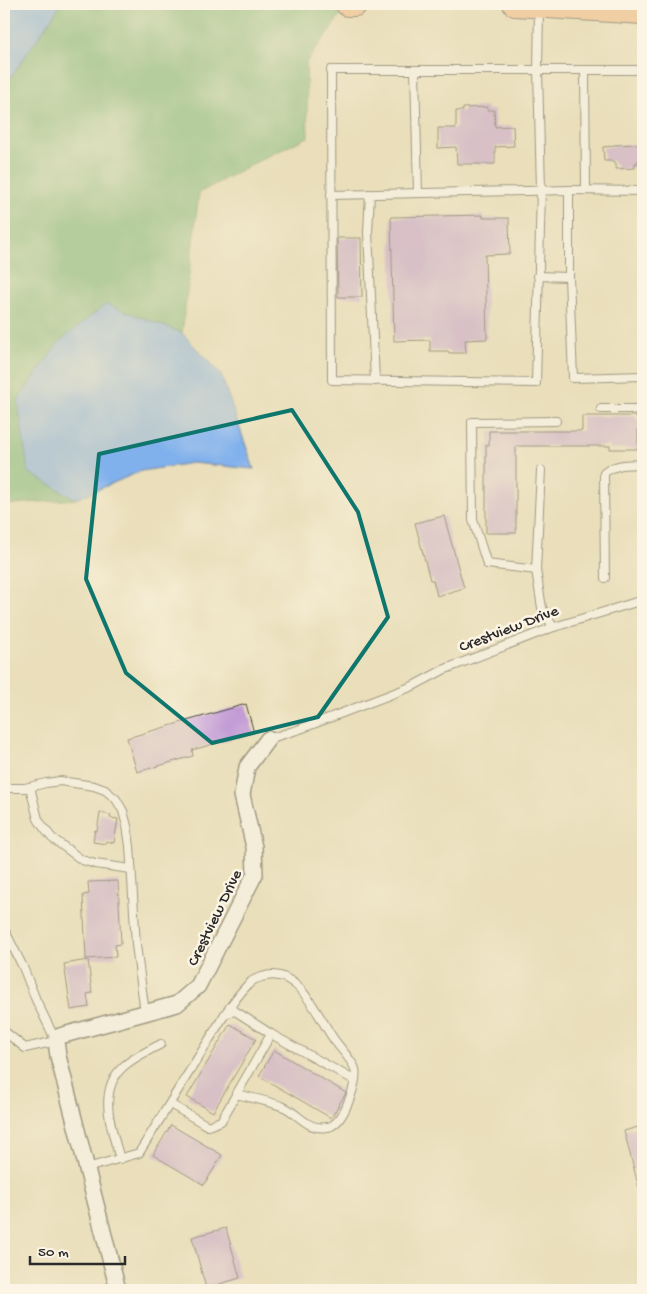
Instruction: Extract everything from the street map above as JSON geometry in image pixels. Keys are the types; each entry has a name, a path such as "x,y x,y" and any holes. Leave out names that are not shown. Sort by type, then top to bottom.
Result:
{"main road":[{"path":"515,4 589,6 607,10 643,12"}],"street":[{"name":"Crestview Drive","path":"56,1041 60,1036 177,1004 198,986 255,874 254,847 242,795 247,767 268,739"},
{"path":"56,1041 58,1056 118,1290"}],"lane":[{"path":"538,5 538,71 541,190 536,382 332,380 332,70 538,71 643,70"},
{"path":"415,70 418,193"},
{"path":"585,70 586,190"},
{"path":"332,195 541,190 643,191"},
{"path":"569,190 572,378 643,376"},
{"path":"370,194 368,232 375,381"},
{"path":"538,276 569,277"},
{"path":"601,410 636,409 643,417"},
{"path":"536,570 487,564 473,520 472,422 556,421"},
{"path":"604,578 604,473 617,465 643,464"},
{"path":"541,470 536,570 542,608 553,627"},
{"name":"Crestview Drive","path":"268,739 300,729 412,686 443,670 553,627 643,600"},
{"path":"4,788 30,787 46,782 60,781 94,786 105,790 116,799 123,811 130,846 136,945 145,1013"},
{"path":"30,787 38,819 52,838 82,860 95,864 131,869"},
{"path":"4,929 56,1041 25,1048 4,1032"},
{"path":"87,1168 139,1153 225,1014 240,994 253,980 269,974 287,977 301,990 314,1007 332,1037 352,1062 355,1069 350,1098 335,1124 327,1127 315,1127 305,1123 287,1108 236,1094"},
{"path":"225,1014 235,1011 271,1034 354,1080"},
{"path":"170,1104 208,1126 221,1121 271,1034"},
{"path":"120,1158 108,1105 109,1091 113,1079 132,1060 161,1044"}],"highlighted area":[{"path":"292,410 358,512 388,617 318,717 212,743 126,673 86,579 99,454"}],"green space":[{"path":"61,4 351,4 306,63 308,137 256,162 199,193 182,333 106,304 28,472 76,499 4,505 4,87"}],"water":[{"path":"4,4 61,4 4,87"},
{"path":"106,304 182,333 221,375 254,469 192,463 141,471 76,499 28,472 18,400 59,342"}],"building":[{"path":"487,107 487,110 494,110 495,127 513,126 514,146 495,147 495,164 457,164 456,147 438,148 438,128 456,128 456,111 463,111 463,108"},
{"path":"637,144 637,146 643,146 643,160 638,160 638,163 635,163 635,168 616,169 616,163 613,163 613,161 604,161 603,147"},
{"path":"483,215 483,218 509,218 510,254 485,255 487,339 465,340 466,353 430,351 430,340 394,341 391,217"},
{"path":"337,238 361,238 362,297 338,297"},
{"path":"582,416 635,416 638,420 638,449 610,449 610,446 516,446 516,533 486,533 486,445 489,445 489,431 582,431"},
{"path":"444,516 464,588 437,596 433,580 430,580 415,523"},
{"path":"246,704 254,733 192,750 193,756 137,772 127,738"},
{"path":"100,813 111,815 110,818 118,819 114,843 106,841 106,844 93,842"},
{"path":"118,881 121,944 115,945 116,957 86,959 83,895 89,894 88,882"},
{"path":"88,960 92,993 87,994 89,1007 71,1010 64,964"},
{"path":"230,1024 256,1039 213,1112 187,1097"},
{"path":"274,1050 346,1093 331,1118 259,1076"},
{"path":"171,1125 222,1155 204,1185 153,1155"},
{"path":"638,1127 643,1145 643,1191 640,1192 624,1131"},
{"path":"226,1228 240,1278 206,1288 192,1237"}]}
